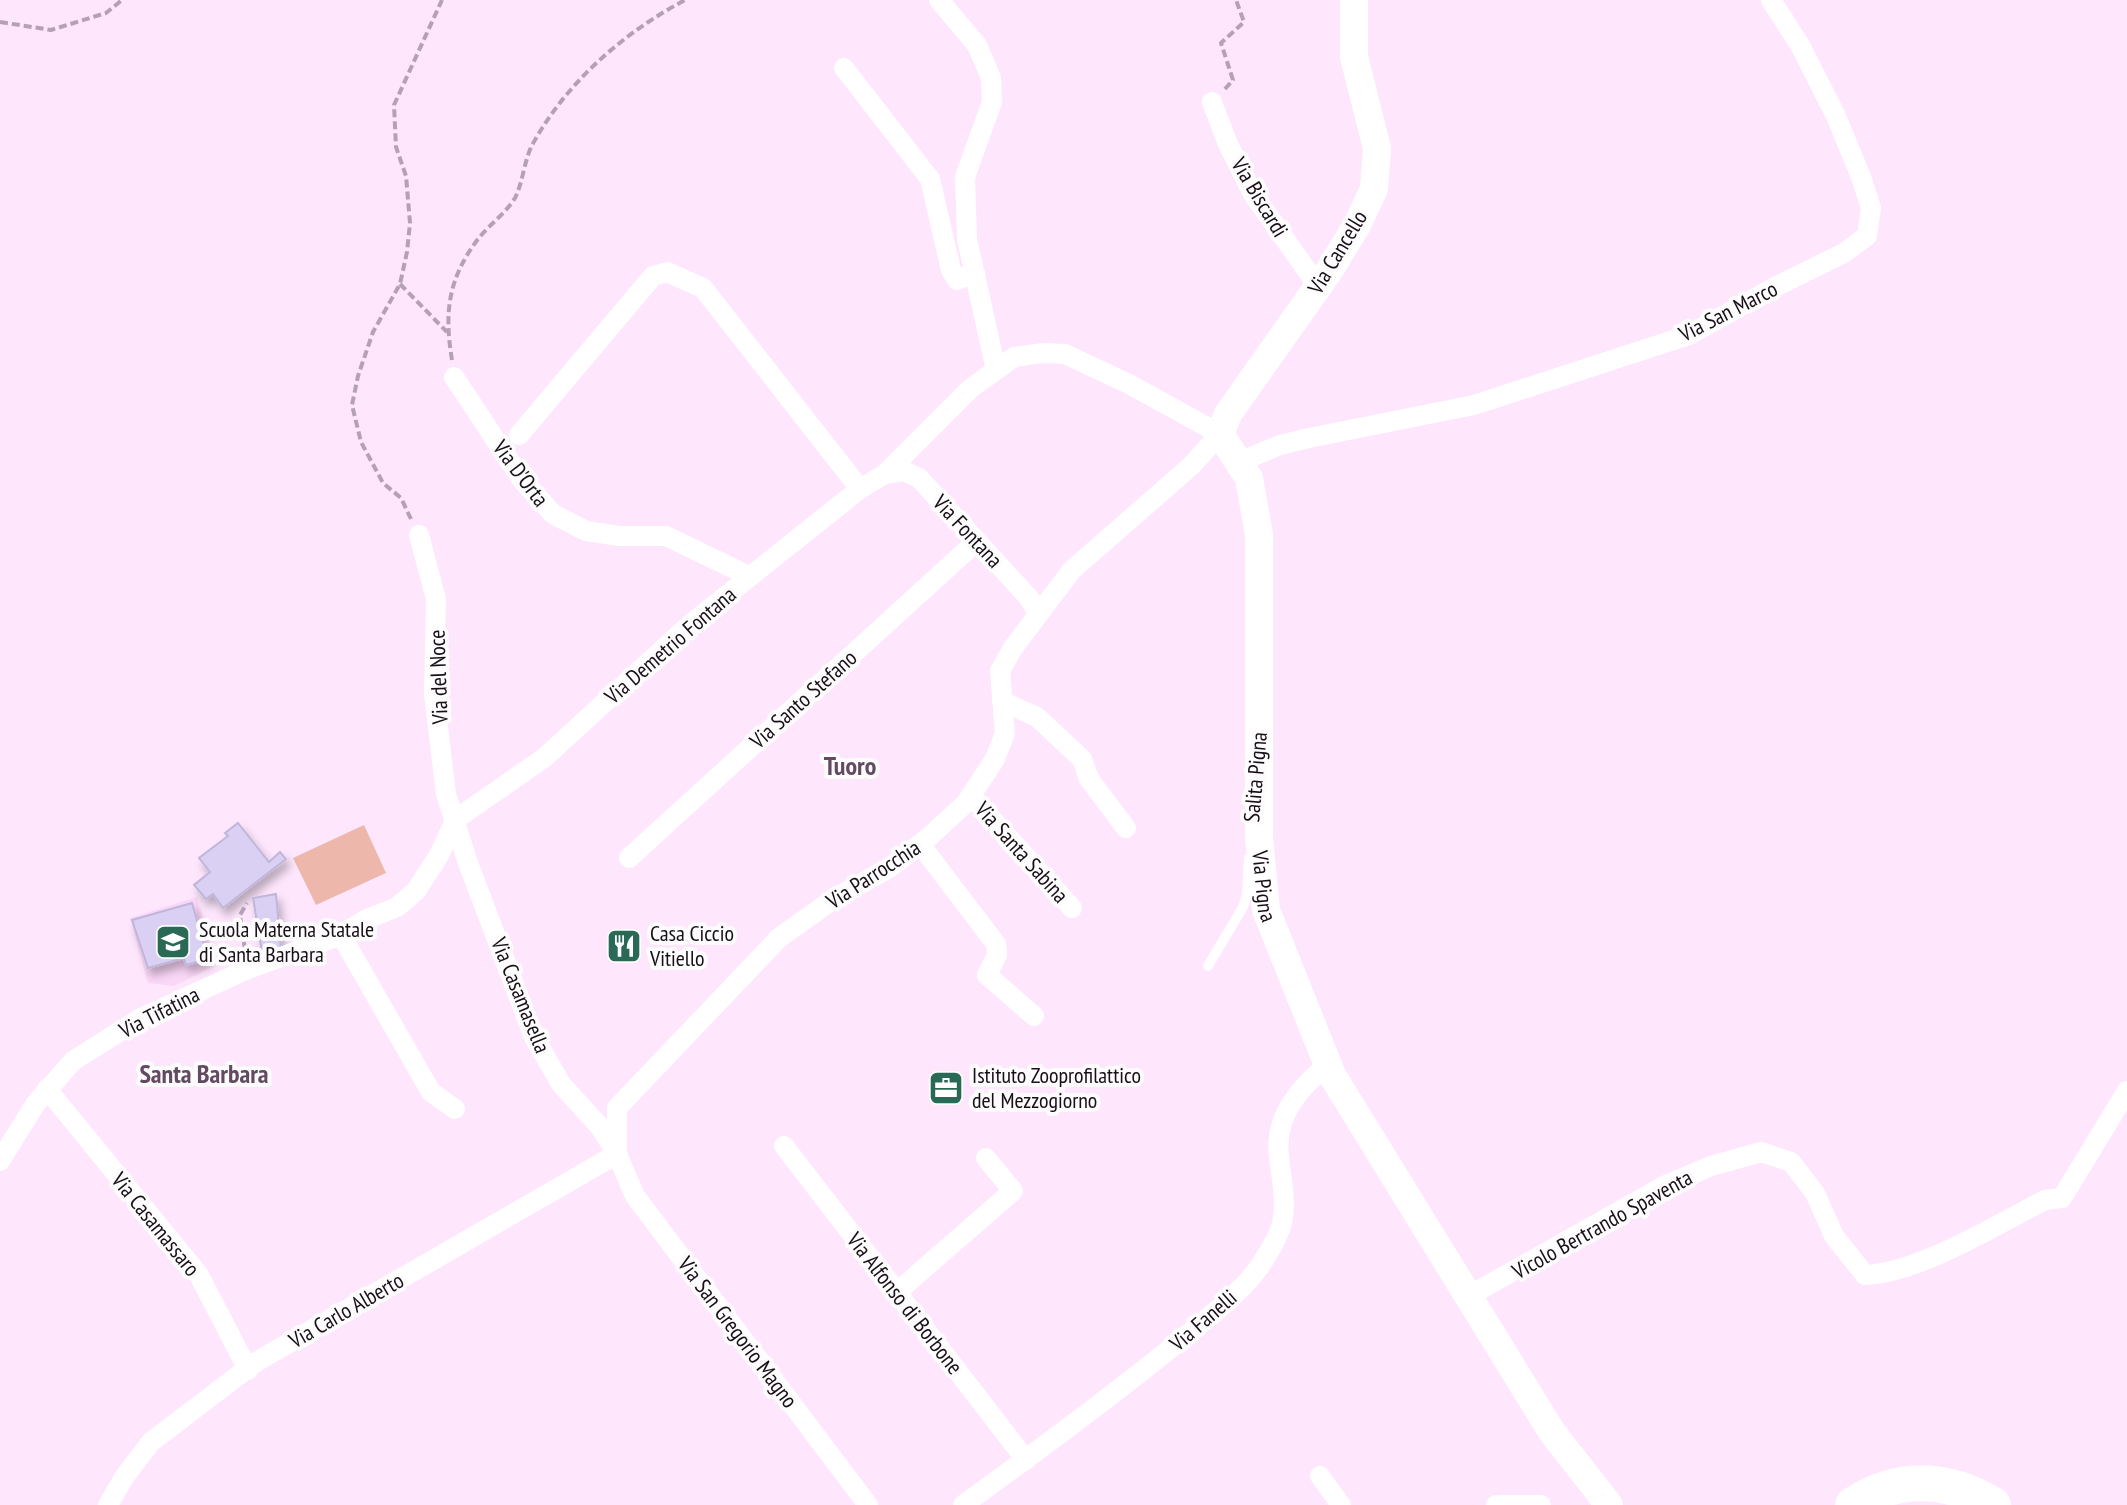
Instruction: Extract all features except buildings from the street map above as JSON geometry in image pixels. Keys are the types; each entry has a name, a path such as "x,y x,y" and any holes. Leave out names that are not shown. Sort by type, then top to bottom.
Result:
{"highway":[{"path":"1853,1505 1870,1494 1897,1485 1937,1482 1993,1505"}],"street":[{"path":"939,0 977,45 991,78 992,102 965,177 967,239 996,370"},
{"name":"Via Cancello","path":"1220,434 1228,414 1357,225 1374,189 1377,148 1354,57 1354,0"},
{"name":"Via San Marco","path":"1239,462 1280,445 1474,405 1689,335 1844,253 1867,236 1871,208 1861,177 1836,116 1801,47 1771,0"},
{"path":"844,68 930,179 951,270 957,280 975,273"},
{"name":"Via Biscardi","path":"1212,102 1227,142 1253,194 1318,286"},
{"path":"519,435 653,276 667,272 703,288 860,489"},
{"name":"Via Demetrio Fontana","path":"456,819 544,758 688,626 860,489 885,474 970,389 1014,357 1065,354 1129,384 1220,434"},
{"name":"Via D'Orta","path":"454,377 522,480 553,514 586,531 619,536 666,536 749,576"},
{"name":"Via Pigna","path":"1220,434 1249,478 1259,535 1259,837 1266,910 1328,1065 1552,1432 1609,1505"},
{"name":"Via Parrocchia","path":"617,1154 617,1108 779,938 835,898 889,868 920,844 971,796 995,759 1005,733 1000,671 1038,613 1072,570 1191,466 1220,434"},
{"name":"Via Fontana","path":"885,474 904,471 919,478 1029,598 1038,613"},
{"name":"Via del Noce","path":"419,535 436,599 434,694 446,794 456,819"},
{"name":"Via Santo Stefano","path":"629,858 977,541"},
{"path":"1002,701 1037,717 1082,759 1089,779 1126,828"},
{"name":"Via Santa Sabina","path":"971,796 1072,908"},
{"name":"Via Tifatina","path":"0,1161 47,1089 73,1061 141,1018 248,969 341,935 367,919 397,907 416,891 439,855 456,819"},
{"name":"Via Casamasella","path":"456,819 468,863 534,1037 561,1084 600,1127 617,1154"},
{"path":"920,844 996,944 997,955 987,975 1034,1016"},
{"path":"341,935 431,1092 455,1109"},
{"name":"Via Fanelli","path":"963,1505 1125,1385 1232,1295 1258,1269 1273,1246 1282,1221 1284,1200 1278,1153 1280,1128 1289,1106 1307,1081 1328,1065"},
{"name":"Via Casamassaro","path":"47,1089 199,1275 248,1370"},
{"name":"Vicolo Bertrando Spaventa","path":"1467,1297 1664,1186 1711,1166 1761,1152 1791,1162 1815,1193 1834,1236 1865,1275 1883,1274 1941,1252 2045,1200 2062,1198 2127,1091"},
{"name":"Via Alfonso di Borbone","path":"784,1146 1026,1460"},
{"name":"Via Carlo Alberto","path":"108,1505 151,1442 256,1362 617,1154"},
{"name":"Via San Gregorio Magno","path":"617,1154 635,1196 868,1505"},
{"path":"897,1292 1013,1191 986,1158"},
{"path":"1320,1476 1341,1505"},
{"path":"1496,1505 1541,1505"}],"lane":[{"name":"Salita Pigna","path":"1208,966 1247,895 1251,764 1260,721"}],"path":[{"path":"0,22 51,30 106,13 122,0"},
{"path":"419,535 401,498 383,483 361,442 352,405 373,332 400,284 410,223 406,176 396,147 394,105 442,0"},
{"path":"454,377 447,332 452,283 478,240 514,199 534,141 576,84 624,38 685,0"},
{"path":"1212,102 1233,80 1221,43 1244,22 1236,0"},
{"path":"400,284 447,332"},
{"path":"247,903 240,915 248,969"}],"shaded area":[{"path":"364,825 386,873 316,905 293,858"},
{"name":"Scuola Materna Statale di Santa Barbara","path":"197,897 216,965 174,986 148,983 130,918"}],"place":[{"name":"Scuola Materna Statale di Santa Barbara","path":"173,942"},
{"name":"Casa Ciccio Vitiello","path":"624,946"},
{"name":"Istituto Zooprofilattico del Mezzogiorno","path":"946,1088"}],"district":[{"name":"Tuoro","path":"850,765"},
{"name":"Santa Barbara","path":"204,1073"}]}
